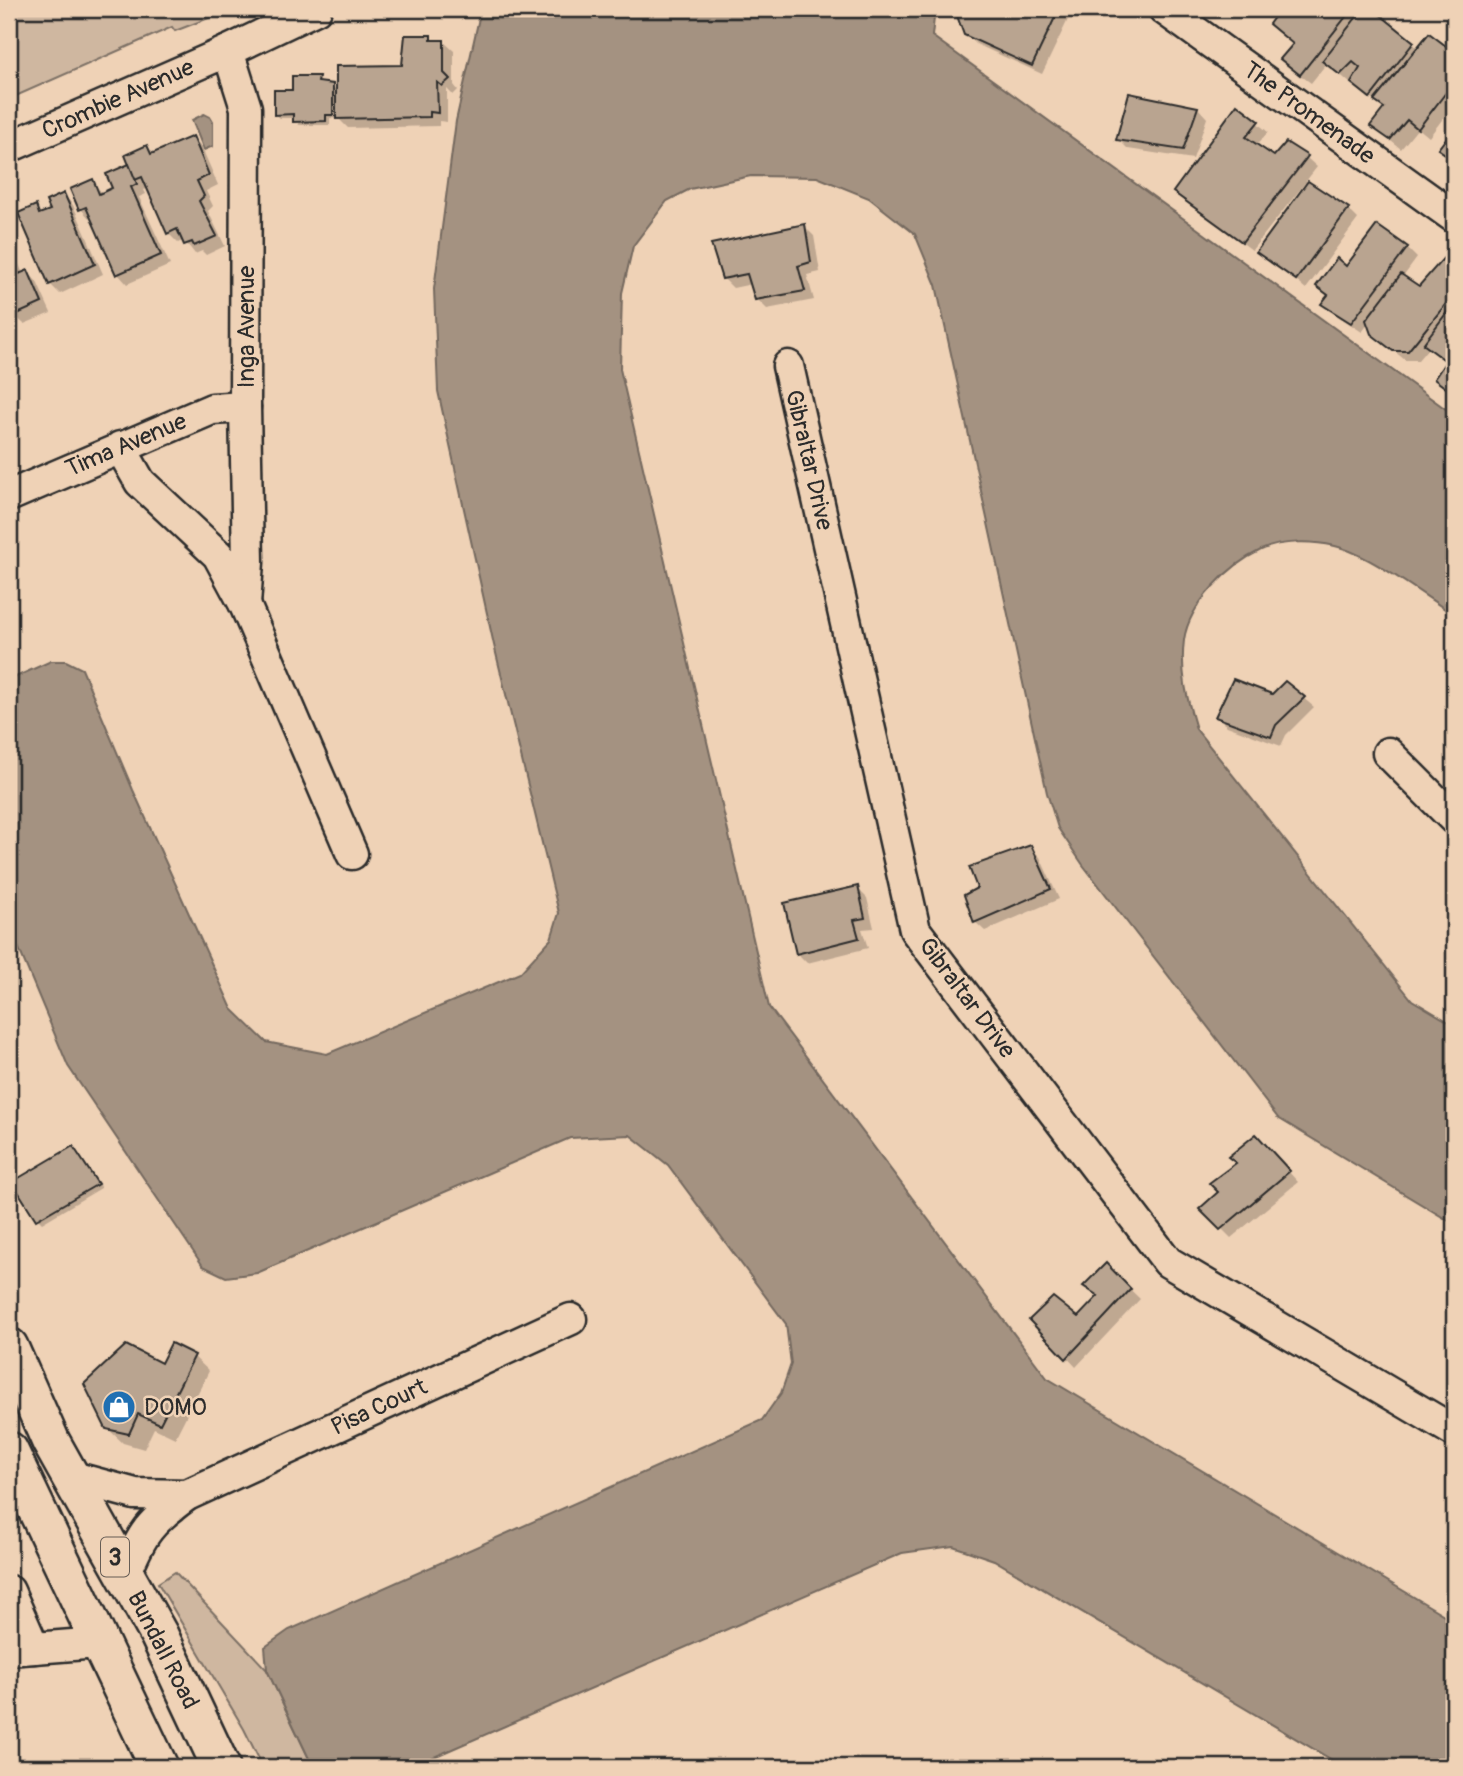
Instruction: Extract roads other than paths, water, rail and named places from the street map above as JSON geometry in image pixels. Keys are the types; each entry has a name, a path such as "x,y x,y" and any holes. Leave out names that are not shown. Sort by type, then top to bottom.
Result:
{"main road":[{"name":"Bundall Road","path":"9,1347 69,1476 159,1635 221,1767"},
{"name":"3","path":"13,1471 159,1767"}],"street":[{"name":"Crombie Avenue","path":"9,147 228,51 316,9"},
{"name":"The Promenade","path":"1164,9 1454,217"},
{"name":"Inga Avenue","path":"228,51 246,108 245,407 248,562 245,605"},
{"name":"Gibraltar Drive","path":"788,366 915,930 1168,1262 1454,1431"},
{"name":"Tima Avenue","path":"9,496 212,409 245,407"},
{"name":"Inga Avenue","path":"120,447 140,482 218,555 245,605 352,854"},
{"path":"1388,753 1454,819"},
{"name":"Pisa Court","path":"125,1575 141,1538 159,1516 187,1495 571,1319"},
{"name":"Pisa Court","path":"69,1476 135,1494 187,1495"},
{"path":"9,1591 21,1649 98,1643"}],"place":[{"name":"DOMO","path":"119,1407"}]}
